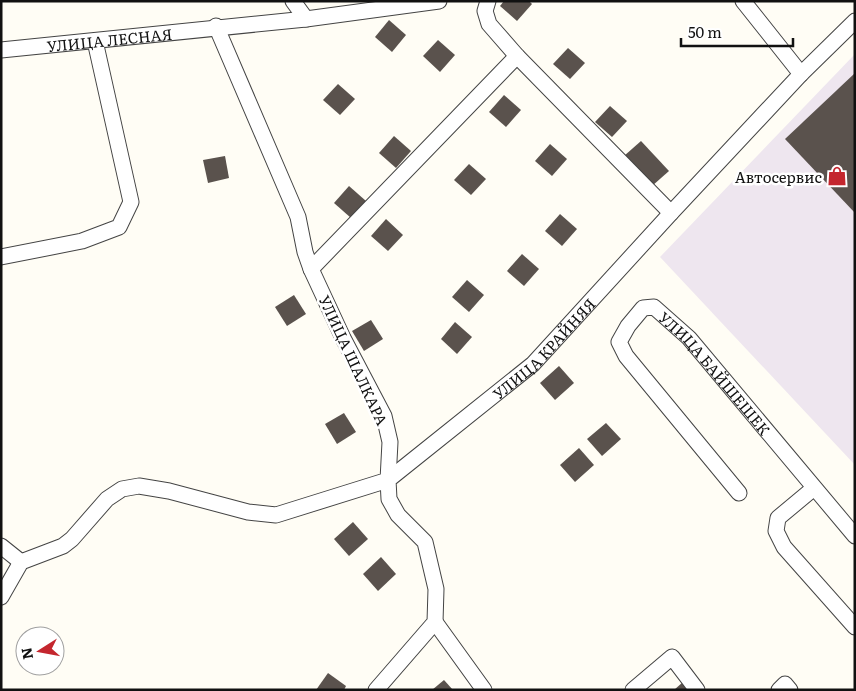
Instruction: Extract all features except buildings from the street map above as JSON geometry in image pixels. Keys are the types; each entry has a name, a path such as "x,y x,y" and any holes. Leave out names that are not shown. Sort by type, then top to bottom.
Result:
{"street":[{"path":"293,1 306,18"},
{"name":"УЛИЦА ЛЕСНАЯ","path":"1,50 306,18 439,1"},
{"path":"488,1 485,11 489,24 517,56 670,213"},
{"path":"743,1 801,74"},
{"name":"УЛИЦА КРАЙНЯЯ","path":"388,480 534,364 670,213 801,74 855,21"},
{"name":"УЛИЦА ШАЛКАРА","path":"216,26 298,217 305,252 311,269 384,416 390,442 388,480"},
{"path":"1,257 82,241 119,227 131,202 95,41"},
{"path":"311,269 517,56"},
{"name":"УЛИЦА БАЙШЕШЕК","path":"739,493 626,356 620,342 628,326 643,308 654,307 689,338 855,536"},
{"path":"1,597 21,562 63,546 72,539 107,499 122,488 139,486 169,491 248,512 276,516 388,480 390,499 398,515 425,542 436,590 435,622 484,690"},
{"path":"814,488 778,518 776,531 784,547 855,627"},
{"path":"1,546 21,562"},
{"path":"376,690 435,622"},
{"path":"633,690 672,657 697,690"},
{"path":"779,690 785,684 790,690"}],"shaded area":[{"path":"855,54 855,465 660,257"}],"place":[{"name":"Автосервис","path":"837,176"}]}
